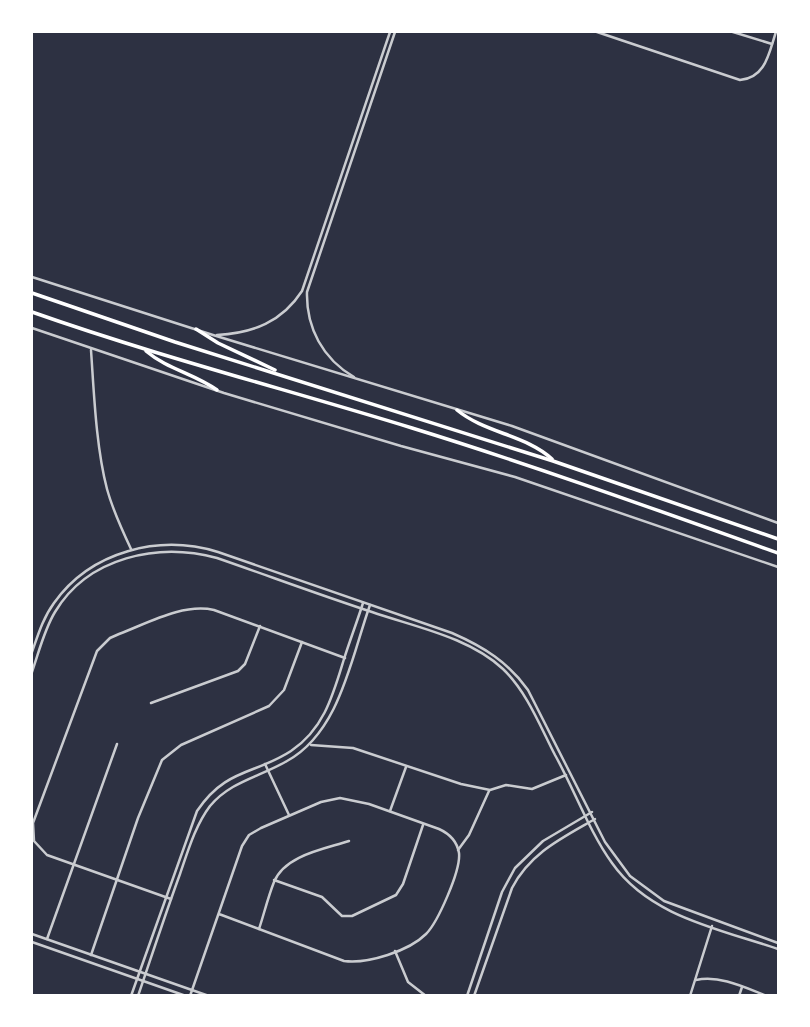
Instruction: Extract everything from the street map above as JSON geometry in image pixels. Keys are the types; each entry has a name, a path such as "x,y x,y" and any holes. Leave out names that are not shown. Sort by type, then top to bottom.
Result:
{"highway":[{"path":"32,293 175,342 553,461 779,539"},
{"path":"32,312 144,349 424,432 551,473 779,553"},
{"path":"196,329 279,373"},
{"path":"144,349 161,362 217,390"},
{"path":"457,410 470,419 544,452 553,461"}],"street":[{"path":"213,335 238,334 265,325 289,308 302,290 390,32"},
{"path":"354,377 335,363 320,345 309,315 307,292 395,32"},
{"path":"597,32 740,79 755,76 761,70 776,32"},
{"path":"733,32 772,44"},
{"path":"377,70 382,71"},
{"path":"32,277 512,426 779,523"},
{"path":"32,328 91,350 217,390 401,446 515,477 779,567"},
{"path":"91,350 106,487 131,550"},
{"path":"32,652 43,621 63,592 98,564 131,550 171,544 218,552 470,641 513,669 532,696 620,866 652,894 690,912 779,943"},
{"path":"32,672 54,614 67,596 84,580 110,564 131,556 162,551 195,553 217,558 456,642 494,662 523,694 611,863 640,893 675,914 779,949"},
{"path":"217,558 218,552"},
{"path":"131,996 192,821 203,802 228,780 291,751 313,731 329,706 363,603"},
{"path":"138,996 198,825 208,808 237,783 286,762 310,745 332,714 370,605"},
{"path":"171,899 41,852 34,841 32,829 97,651 110,638 192,608 214,610 345,658"},
{"path":"151,703 238,671 247,660 260,626"},
{"path":"92,955 138,818 163,760 181,745 269,706 284,690 302,642"},
{"path":"33,646 40,648"},
{"path":"340,672 346,674"},
{"path":"47,939 117,744"},
{"path":"310,745 353,748 467,786 490,790 506,785 532,789 566,775"},
{"path":"265,763 289,815"},
{"path":"390,811 406,766"},
{"path":"458,849 468,835 490,790"},
{"path":"32,942 188,996 245,840 254,831 321,802 340,798 360,801 446,832 458,849 459,863 433,926 418,941 365,962 344,961 219,914"},
{"path":"467,996 502,892 515,868 543,841 592,813"},
{"path":"474,996 512,888 521,872 540,852 595,819"},
{"path":"274,880 322,897 342,916 352,916 388,901 400,891 424,823"},
{"path":"259,929 274,880 292,862 349,841"},
{"path":"690,996 712,926"},
{"path":"32,934 209,996"},
{"path":"395,951 408,982 426,996"},
{"path":"695,980 713,978 767,996"},
{"path":"739,996 742,987"}]}
